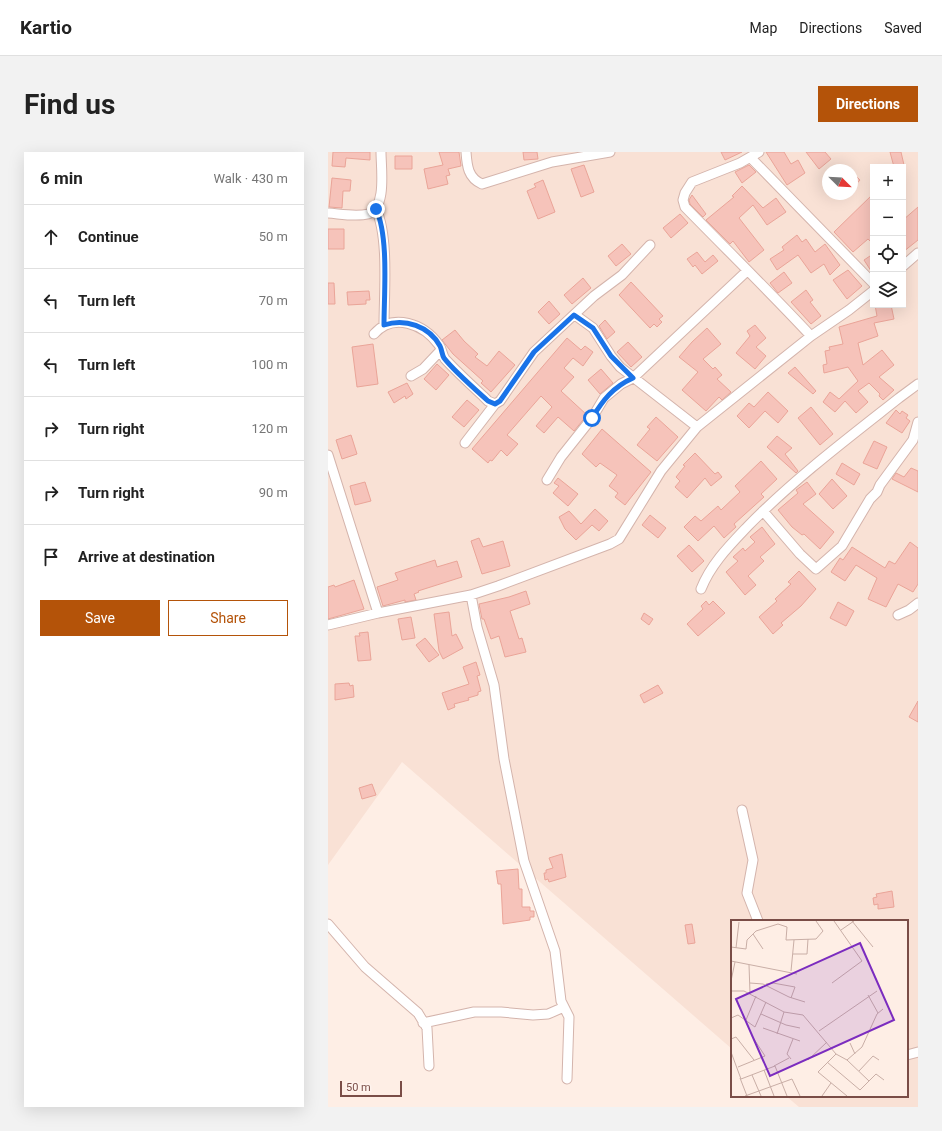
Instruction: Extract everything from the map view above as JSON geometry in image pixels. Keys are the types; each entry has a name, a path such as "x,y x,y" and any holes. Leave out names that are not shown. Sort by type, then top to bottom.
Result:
{"street":[{"path":"328,213 353,215 368,214 376,209 381,199 381,152"},
{"path":"466,152 467,166 471,176 482,184 552,162 610,152"},
{"path":"759,152 750,158 692,182 688,186 683,200 685,207 747,271 770,291 812,336"},
{"path":"750,158 870,280"},
{"path":"376,209 381,220 384,243 384,325"},
{"path":"465,443 495,404 500,401 534,352 594,296 622,275 650,245"},
{"path":"906,264 916,258"},
{"path":"547,480 561,457 592,418 604,398 620,384 633,378 747,271"},
{"path":"328,625 471,594 498,586 610,544 619,539 660,471 697,427 812,336 870,293"},
{"path":"574,315 593,328 611,356 633,378 697,427"},
{"path":"374,334 384,325 399,322 414,324 430,335 441,350 444,358 488,401 495,404"},
{"path":"410,376 431,363 441,350"},
{"path":"701,589 707,575 719,556 763,511 817,464 918,384"},
{"path":"763,511 800,554 816,569 842,546 870,499 877,492 912,440 918,422"},
{"path":"328,455 378,613"},
{"path":"471,594 477,627 494,685 504,759 524,861 555,951 561,1001 569,1017 567,1079"},
{"path":"898,615 909,610 918,603"},
{"path":"742,810 753,860 747,893 758,920"},
{"path":"328,924 365,966 418,1013 427,1028 429,1066"},
{"path":"423,1023 474,1012 501,1012 533,1015 548,1014 564,1007"},
{"path":"908,1054 918,1052"}],"shaded area":[{"path":"328,152 918,152 918,1107 799,1107 787,1097 908,1097 908,920 731,920 731,1048 402,762 328,865"}],"building":[{"path":"333,152 370,152 370,160 346,158 345,167 332,166"},
{"path":"439,152 459,152 461,166 448,169 450,175 446,176 448,184 428,189 424,169 443,165"},
{"path":"523,152 537,152 538,159 524,160"},
{"path":"721,152 742,152 725,160"},
{"path":"766,152 784,152 791,164 798,160 805,173 787,185"},
{"path":"806,152 825,152 831,159 825,164 822,164 822,166 819,169"},
{"path":"890,152 901,152 904,164 893,164"},
{"path":"395,156 412,156 412,169 395,169"},
{"path":"584,165 594,192 581,197 571,169"},
{"path":"749,165 756,172 742,183 735,172"},
{"path":"332,178 351,180 350,191 343,191 342,208 329,207"},
{"path":"543,180 555,212 538,219 527,191 536,187 534,184"},
{"path":"742,186 763,208 776,198 786,212 767,225 753,205 739,218 764,250 749,262 733,241 730,244 706,220 734,197 732,196"},
{"path":"692,195 706,214 703,217 690,204 689,200"},
{"path":"870,197 870,241 868,239 853,252 834,232"},
{"path":"918,207 918,240 906,250 906,236 906,217"},
{"path":"680,214 688,223 671,238 663,228"},
{"path":"328,229 344,229 344,249 328,249"},
{"path":"797,235 802,242 806,239 815,252 825,244 840,265 830,275 824,264 811,273 798,255 777,270 770,259 784,250 782,247"},
{"path":"622,244 631,254 616,266 608,256"},
{"path":"697,252 705,262 713,255 718,261 702,274 695,265 693,267 687,259"},
{"path":"870,256 870,269 864,260"},
{"path":"848,270 862,286 847,299 833,280"},
{"path":"784,272 792,283 778,293 770,283"},
{"path":"583,278 591,288 572,304 564,295"},
{"path":"631,282 663,316 659,319 662,322 657,327 654,324 650,328 619,295"},
{"path":"328,283 334,283 335,304 328,304"},
{"path":"806,290 813,300 810,302 821,316 811,324 791,302"},
{"path":"369,291 370,300 366,300 366,304 348,305 347,292"},
{"path":"549,301 560,314 549,324 538,312"},
{"path":"876,308 892,308 894,319 874,323 878,336 858,343 863,365 882,350 894,365 879,377 894,390 883,400 879,396 880,394 869,383 858,391 868,402 856,413 845,401 835,412 823,402 830,392 839,399 858,381 848,367 824,373 823,365 827,364 825,351 830,350 829,347 843,344 839,327 877,316"},
{"path":"605,320 615,332 607,339 599,326"},
{"path":"755,325 766,338 756,347 766,356 755,369 736,353 750,336 747,331"},
{"path":"707,328 721,344 703,359 713,369 715,367 722,375 717,379 731,392 722,400 719,397 706,411 682,390 698,372 679,357"},
{"path":"455,330 478,354 475,357 487,366 499,351 515,365 491,392 481,383 483,381 453,354 442,340"},
{"path":"567,338 581,350 585,346 593,352 583,366 573,358 564,368 574,377 561,391 587,415 574,431 558,417 544,433 536,426 552,407 541,396 507,435 518,444 507,456 501,450 492,461 490,460 488,463 472,449"},
{"path":"628,342 642,357 631,367 617,352"},
{"path":"373,344 378,384 357,387 352,347"},
{"path":"437,364 449,375 436,390 424,379"},
{"path":"795,367 816,391 813,394 788,373"},
{"path":"601,369 613,383 600,394 588,380"},
{"path":"407,383 413,394 406,399 405,396 394,403 388,392"},
{"path":"768,392 788,411 778,423 765,411 749,428 737,416 749,403 754,407"},
{"path":"467,400 479,410 464,427 452,417"},
{"path":"811,407 833,434 820,445 798,418"},
{"path":"896,410 900,414 902,411 908,415 906,418 910,421 902,433 886,423"},
{"path":"656,417 678,437 657,461 637,445 650,429 647,427"},
{"path":"602,429 651,472 625,505 615,497 618,493 609,486 617,475 600,463 596,467 582,454"},
{"path":"351,435 357,454 342,459 336,440"},
{"path":"777,436 792,448 785,454 798,471 796,473 767,447"},
{"path":"874,441 887,447 877,469 863,463"},
{"path":"695,453 715,474 718,472 722,477 711,486 705,478 687,498 675,487 680,481 676,477 685,466 683,465"},
{"path":"761,461 777,479 761,494 764,497 734,524 736,527 724,538 714,526 698,541 684,527 695,516 701,521 718,506 721,510 740,492 735,486"},
{"path":"842,463 860,474 854,485 836,474"},
{"path":"911,468 918,471 918,492 892,479 896,473 904,477"},
{"path":"558,478 578,494 568,506 553,493 559,486 554,483"},
{"path":"832,479 847,496 833,509 819,494"},
{"path":"365,482 371,501 355,505 350,486"},
{"path":"807,482 816,494 803,504 834,532 820,549 804,534 802,535 792,527 778,510 798,493 796,490"},
{"path":"595,509 608,521 599,531 592,525 576,540 565,529 559,517 569,511 581,524"},
{"path":"650,515 666,528 658,538 642,525"},
{"path":"762,527 775,544 760,557 764,561 748,576 756,585 745,595 726,572 738,561 733,557 743,548 745,551 755,542 750,537"},
{"path":"479,538 483,547 503,541 510,566 482,574 471,541"},
{"path":"910,542 918,548 918,584 913,592 898,584 886,607 868,599 877,578 856,565 845,581 831,572 840,558 843,560 852,547 885,568 889,561 895,564"},
{"path":"689,545 704,561 692,572 677,556"},
{"path":"435,560 437,567 457,561 462,577 418,591 419,592 414,594 416,600 405,602 405,600 383,606 377,587 398,580 395,573"},
{"path":"799,571 816,589 801,606 781,623 783,625 773,634 759,617 777,601 775,599 791,584 788,582"},
{"path":"354,580 364,609 328,619 328,587 334,585 335,587"},
{"path":"526,591 530,604 510,611 519,639 522,638 526,652 505,657 499,636 491,639 484,619 482,619 479,604 509,597"},
{"path":"706,601 709,605 713,601 725,613 698,636 687,624 703,609 701,606"},
{"path":"838,602 854,611 846,626 830,618"},
{"path":"449,612 452,636 456,634 463,648 443,659 439,651 434,614"},
{"path":"644,613 653,619 649,625 641,619"},
{"path":"411,617 415,638 402,640 398,619"},
{"path":"368,632 371,660 358,661 355,636 360,636 359,633"},
{"path":"425,638 439,655 429,662 416,645"},
{"path":"476,662 480,675 477,676 481,691 478,692 478,695 468,698 469,700 454,704 455,707 448,710 442,693 469,684 463,667"},
{"path":"349,683 350,686 353,685 354,697 335,700 335,684"},
{"path":"658,685 663,693 644,703 640,695"},
{"path":"918,701 918,722 909,717"},
{"path":"372,784 376,795 362,799 359,788"},
{"path":"562,854 566,877 549,882 548,879 545,880 544,873 546,873 546,870 553,868 549,858"},
{"path":"518,869 519,889 522,889 522,907 530,907 530,911 534,911 534,917 530,917 530,920 503,924 501,884 498,884 496,871"},
{"path":"892,891 894,907 878,909 878,904 874,905 873,898 877,897 876,894"},
{"path":"692,924 695,943 688,944 685,925"}],"route":[{"path":"376,209 381,220 384,243 384,325 399,322 414,324 422,329 440,346 444,358 488,401 495,404 500,401 510,388 534,352 574,315 593,328 611,356 620,367 633,378 620,384 604,398 592,418"}]}
